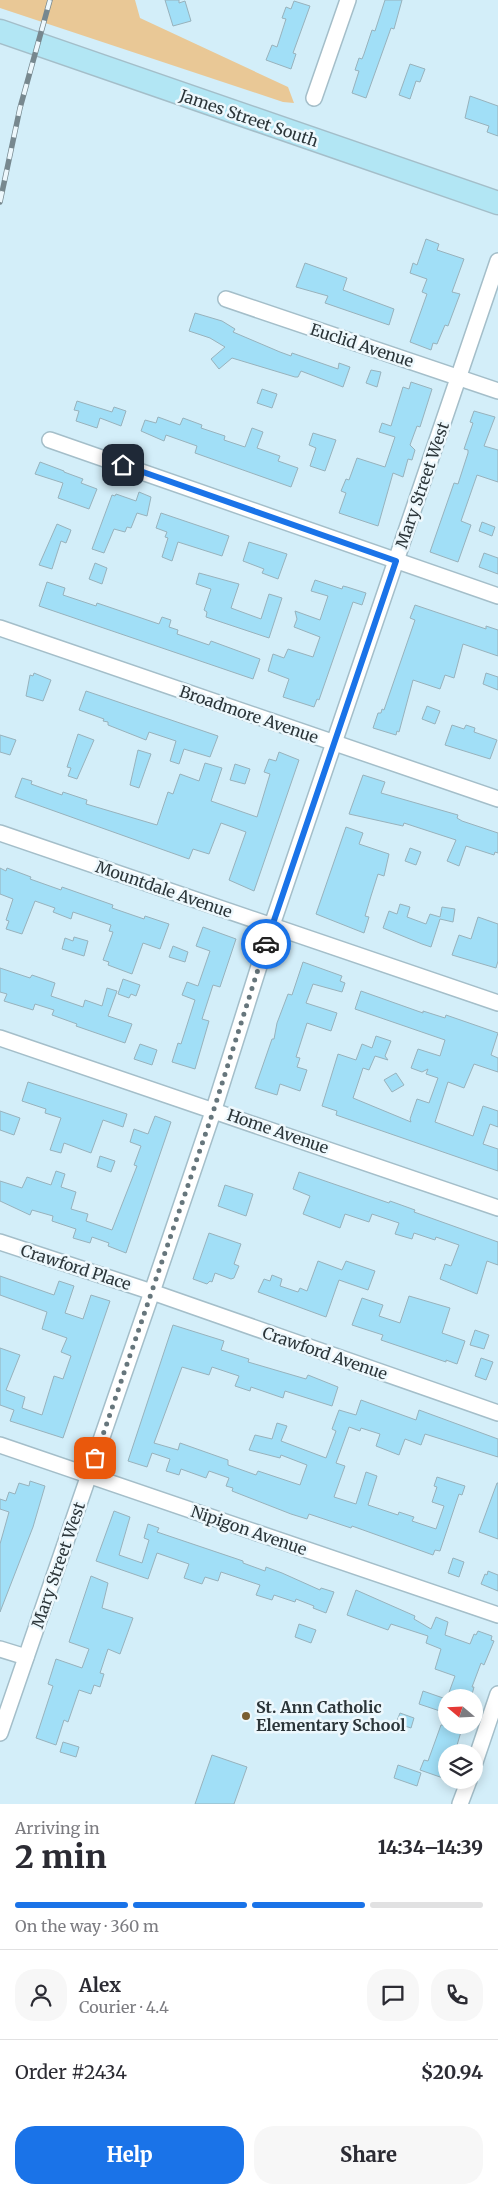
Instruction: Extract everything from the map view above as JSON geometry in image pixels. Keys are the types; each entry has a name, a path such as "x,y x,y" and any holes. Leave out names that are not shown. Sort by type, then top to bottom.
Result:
{"street":[{"path":"314,98 348,0"},
{"name":"James Street South","path":"0,31 498,203"},
{"name":"Mary Street West","path":"0,1733 214,1109 272,925 498,261"},
{"name":"Euclid Avenue","path":"226,299 498,390"},
{"path":"50,440 498,596"},
{"name":"Broadmore Avenue","path":"0,628 498,799"},
{"name":"Mountdale Avenue","path":"0,833 498,1003"},
{"name":"Home Avenue","path":"0,1038 214,1109 498,1208"},
{"name":"Crawford Place","path":"0,1242 152,1292"},
{"name":"Crawford Avenue","path":"152,1292 498,1413"},
{"name":"Nipigon Avenue","path":"0,1445 498,1615"},
{"path":"0,1649 26,1657"},
{"path":"481,1744 498,1694"},
{"path":"461,1804 466,1789"}],"shaded area":[{"path":"0,0 135,0 140,18 288,87 294,103 283,102 0,8"}],"building":[{"path":"165,0 179,0 179,3 185,1 191,21 173,26"},
{"path":"385,0 402,0 394,29 391,28 366,98 352,93 359,71 355,70 359,58 362,59 372,30 375,31"},
{"path":"294,1 310,6 293,53 296,54 291,69 266,60 272,45 277,47 286,19 282,18 286,7 291,9"},
{"path":"410,64 425,69 420,82 416,81 410,99 399,95"},
{"path":"470,96 498,106 498,136 487,132 489,126 465,118"},
{"path":"426,239 439,244 437,250 464,259 452,292 460,294 448,326 445,325 437,344 433,343 431,350 410,342 427,294 422,292 427,279 410,273 413,263 417,265"},
{"path":"305,263 347,278 343,290 394,309 389,325 325,303 328,296 296,287"},
{"path":"195,313 222,321 235,329 233,332 291,356 292,353 338,369 339,363 350,367 343,387 301,371 298,377 295,377 232,358 219,369 211,359 225,347 210,338 189,331"},
{"path":"371,370 381,372 377,387 366,383"},
{"path":"411,382 432,389 420,427 417,426 410,445 415,450 412,460 408,459 403,477 393,473 378,526 339,513 346,493 341,491 346,479 349,480 357,458 385,467 395,437 379,432 382,423 391,426 403,387 409,389"},
{"path":"262,389 277,394 272,408 257,403"},
{"path":"77,401 112,412 114,407 126,411 121,426 100,418 97,428 76,421 79,411 74,410"},
{"path":"474,411 495,417 484,446 498,450 498,482 477,475 461,521 471,525 458,562 430,552 454,483 458,484 468,453 468,450 464,449 473,423 470,422"},
{"path":"158,417 180,425 183,418 202,425 201,428 225,436 224,440 245,447 252,428 263,432 257,448 280,456 278,461 298,468 291,487 195,453 197,446 166,435 164,441 141,431 145,420 156,423"},
{"path":"313,433 336,440 325,471 310,466 316,448 309,445"},
{"path":"40,462 83,479 81,483 97,489 89,509 58,498 63,483 35,474"},
{"path":"139,492 151,497 147,516 137,513 131,528 127,527 125,532 114,529 104,553 92,549 112,495 115,496 116,494 136,501"},
{"path":"161,513 229,536 222,556 178,542 172,561 162,557 168,538 165,537 167,532 156,528"},
{"path":"482,522 495,527 492,536 479,531"},
{"path":"57,524 71,530 66,543 61,541 52,569 39,565"},
{"path":"249,542 287,554 278,579 262,573 264,569 243,561"},
{"path":"484,553 498,558 498,574 479,567"},
{"path":"95,563 107,568 102,584 89,579"},
{"path":"199,573 239,584 231,608 261,619 269,594 282,598 269,638 206,617 207,612 204,610 211,589 196,584"},
{"path":"315,580 342,589 343,586 366,593 362,605 353,602 319,700 317,699 314,707 283,697 289,679 268,671 273,654 284,658 288,649 313,657 320,637 294,627 297,619 295,611 320,620 328,596 311,591"},
{"path":"47,582 65,588 63,595 96,606 97,603 159,624 162,617 171,620 169,627 178,630 177,634 209,645 211,641 260,659 253,679 39,606"},
{"path":"415,605 486,629 486,626 498,630 498,656 463,644 454,678 445,675 440,689 413,680 399,732 397,731 396,735 373,728 378,713 381,713 382,709 384,710 415,620 410,618"},
{"path":"34,673 51,680 43,701 26,696 30,675 33,676"},
{"path":"486,673 498,677 498,690 483,684"},
{"path":"86,691 218,736 210,757 184,749 179,764 170,761 176,741 149,732 146,740 108,725 108,722 103,721 104,719 79,710"},
{"path":"427,706 440,711 435,724 422,719"},
{"path":"452,725 464,729 466,725 475,728 474,732 497,740 490,759 445,745"},
{"path":"78,734 94,740 77,779 68,776 71,768 67,767"},
{"path":"0,735 16,740 10,755 0,752"},
{"path":"138,750 151,754 139,788 130,785"},
{"path":"279,752 299,760 254,891 229,880 246,832 221,823 209,854 193,849 189,859 15,797 22,778 32,781 31,784 62,795 63,792 87,800 86,804 157,825 168,792 173,794 180,774 199,781 205,763 222,768 211,801 257,817 270,774 264,772 269,759 276,761"},
{"path":"235,764 250,769 245,784 230,780"},
{"path":"363,775 385,782 381,793 458,815 457,818 462,821 498,833 498,853 495,852 494,855 466,846 459,866 447,861 456,840 404,823 403,826 349,814"},
{"path":"346,827 363,833 359,844 389,854 384,876 378,874 371,896 365,916 369,917 364,933 316,914"},
{"path":"410,848 421,852 416,865 405,861"},
{"path":"0,868 6,871 7,868 31,877 30,879 61,890 62,887 113,905 112,908 144,919 145,916 169,924 160,949 143,943 132,974 108,965 109,962 103,960 113,932 109,931 111,925 73,912 71,919 53,912 55,908 35,901 22,934 6,929 9,921 6,920 13,899 0,894"},
{"path":"400,904 410,907 407,917 426,924 430,914 440,917 442,907 455,909 453,922 440,919 431,947 422,944 383,928 389,911 397,914"},
{"path":"478,917 498,924 498,961 496,968 452,955 459,935 471,939"},
{"path":"203,927 236,939 220,987 213,985 202,1019 209,1021 195,1069 172,1062 178,1043 181,1044 195,1000 182,995 187,982 198,986 210,951 196,946"},
{"path":"74,937 88,941 84,956 62,949 65,938 73,941"},
{"path":"173,946 188,952 185,962 169,957"},
{"path":"303,962 342,976 340,981 345,983 342,992 313,984 306,1003 337,1013 331,1031 307,1023 296,1057 300,1058 297,1067 307,1070 300,1091 280,1084 277,1095 255,1088 272,1039 274,1039 277,1023 288,994 292,995"},
{"path":"0,968 30,978 32,975 55,983 51,996 83,1007 85,1000 102,1006 107,988 117,991 108,1016 132,1024 125,1043 76,1026 77,1024 52,1015 54,1010 35,1004 33,1010 4,1001 7,994 0,992"},
{"path":"123,979 140,985 136,996 131,994 129,998 118,994"},
{"path":"361,991 423,1013 423,1011 445,1018 446,1015 498,1033 491,1055 498,1058 498,1072 474,1064 464,1088 448,1082 435,1122 473,1136 483,1106 498,1111 498,1127 490,1124 483,1144 498,1149 498,1171 336,1115 337,1111 322,1106 338,1054 356,1060 362,1044 372,1048 376,1036 391,1041 385,1056 388,1060 375,1056 369,1070 363,1068 353,1098 411,1122 410,1119 417,1099 429,1103 438,1078 426,1074 428,1069 422,1072 411,1068 418,1049 440,1056 445,1040 355,1009"},
{"path":"140,1044 157,1050 152,1065 134,1059"},
{"path":"396,1073 404,1085 392,1092 384,1080"},
{"path":"28,1082 127,1114 123,1127 103,1120 91,1153 64,1143 61,1153 50,1150 61,1118 45,1113 46,1109 22,1101"},
{"path":"0,1111 20,1118 14,1135 0,1130"},
{"path":"155,1116 171,1122 126,1253 108,1246 109,1243 92,1237 90,1243 73,1238 76,1229 52,1221 53,1216 32,1210 30,1215 0,1201 0,1181 22,1188 27,1177 51,1185 56,1171 65,1174 61,1187 76,1192 71,1209 88,1214 86,1221 112,1230 137,1166 134,1165 141,1146 130,1142 134,1129 148,1134"},
{"path":"100,1156 115,1161 111,1172 97,1167"},
{"path":"299,1172 389,1203 390,1201 415,1210 414,1212 498,1242 498,1265 487,1261 477,1294 440,1279 445,1264 451,1266 459,1245 436,1237 435,1240 414,1233 412,1239 395,1234 399,1223 372,1214 369,1222 345,1214 340,1228 303,1214 310,1196 293,1189"},
{"path":"225,1185 253,1194 246,1216 218,1206"},
{"path":"209,1233 241,1244 234,1264 239,1266 234,1278 231,1279 215,1273 212,1282 210,1281 207,1284 193,1279"},
{"path":"318,1261 342,1270 346,1261 375,1271 368,1290 339,1280 326,1317 258,1292 264,1279 270,1281 272,1275 282,1279 280,1286 298,1292 300,1288 307,1291"},
{"path":"0,1276 54,1295 59,1281 74,1286 65,1313 83,1319 91,1295 110,1301 63,1438 10,1421 14,1410 0,1405 0,1348 20,1355 6,1390 25,1397 22,1408 42,1415 54,1376 63,1379 71,1356 61,1352 67,1338 42,1329 47,1312 0,1295"},
{"path":"409,1296 450,1308 442,1333 465,1341 457,1364 381,1340 383,1335 352,1325 362,1298 383,1305 379,1316 400,1323"},
{"path":"173,1325 224,1341 221,1350 249,1359 248,1362 306,1379 308,1375 338,1387 332,1406 285,1391 283,1398 251,1387 250,1391 235,1386 239,1376 212,1367 209,1375 182,1367 154,1443 178,1450 180,1443 228,1460 228,1465 256,1475 258,1471 300,1485 307,1465 281,1455 280,1458 249,1450 255,1435 272,1439 277,1423 287,1426 281,1441 326,1458 336,1431 332,1429 339,1410 356,1415 361,1400 416,1420 419,1410 498,1439 498,1457 425,1434 421,1445 405,1439 399,1455 376,1446 380,1434 361,1428 360,1431 349,1427 336,1463 345,1466 334,1497 356,1504 366,1472 377,1476 368,1505 398,1515 399,1512 414,1517 412,1521 436,1529 444,1506 432,1502 437,1487 434,1486 437,1477 465,1486 462,1495 459,1494 440,1551 435,1550 433,1555 352,1526 351,1528 309,1514 307,1519 291,1514 232,1491 233,1488 226,1486 229,1478 209,1471 206,1478 181,1469 179,1475 166,1471 170,1459 152,1453 147,1467 128,1461"},
{"path":"475,1330 489,1335 484,1349 470,1345"},
{"path":"481,1358 493,1362 486,1380 475,1376"},
{"path":"30,1481 45,1486 33,1527 0,1612 0,1544 9,1512 0,1509 0,1499 6,1501 9,1492 15,1494 19,1483 29,1486"},
{"path":"498,1483 498,1539 479,1532"},
{"path":"114,1511 130,1517 119,1555 142,1563 149,1540 144,1538 148,1524 159,1528 157,1532 243,1561 243,1563 265,1571 266,1567 320,1590 321,1588 334,1592 326,1613 296,1599 295,1602 274,1595 272,1600 256,1595 260,1585 221,1572 218,1581 205,1577 202,1584 184,1578 189,1564 157,1553 148,1579 96,1561"},
{"path":"453,1558 464,1562 459,1577 448,1573"},
{"path":"488,1571 498,1575 498,1591 481,1584"},
{"path":"91,1576 108,1583 102,1608 133,1618 120,1654 108,1649 100,1673 104,1674 100,1687 94,1685 91,1694 79,1690 68,1722 64,1720 56,1745 36,1738 53,1686 48,1684 56,1659 82,1668 89,1649 69,1642"},
{"path":"356,1590 415,1616 414,1619 431,1629 436,1617 448,1622 445,1635 470,1644 474,1634 476,1635 478,1631 492,1636 491,1640 494,1641 484,1665 481,1663 472,1687 474,1687 473,1689 450,1689 455,1676 435,1669 441,1649 426,1643 428,1636 391,1624 388,1630 347,1615"},
{"path":"299,1624 316,1630 311,1643 295,1637"},
{"path":"423,1691 438,1696 438,1710 419,1704"},
{"path":"400,1713 414,1718 411,1728 396,1723"},
{"path":"438,1733 460,1734 457,1744 438,1744 438,1776 420,1770 424,1760 428,1761"},
{"path":"63,1742 79,1747 76,1757 60,1752"},
{"path":"212,1755 247,1767 234,1804 195,1804"},
{"path":"398,1765 421,1773 417,1786 394,1778"}],"railway":[{"path":"0,202 20,108 50,0"}],"way so far":[{"path":"95,1458 214,1109 266,944"}],"place":[{"name":"St. Ann Catholic Elementary School","path":"246,1716"}],"route":[{"path":"123,465 396,561 266,944"}]}
